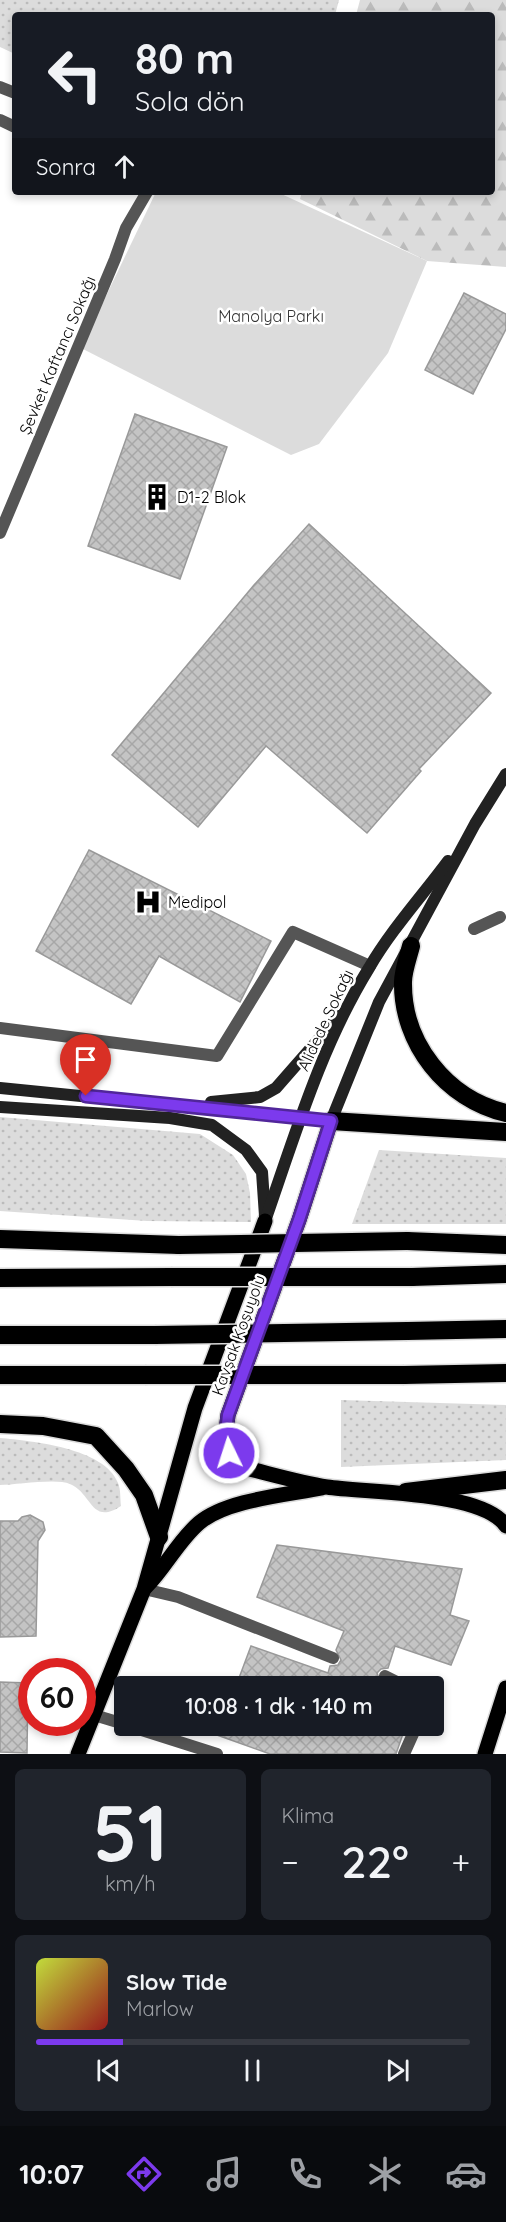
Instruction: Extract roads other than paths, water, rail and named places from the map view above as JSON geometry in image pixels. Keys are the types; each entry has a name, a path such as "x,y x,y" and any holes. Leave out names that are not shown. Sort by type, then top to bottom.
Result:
{"highway":[{"path":"411,946 403,980 405,1010 414,1039 429,1063 448,1082 476,1102 506,1113"},
{"path":"331,1121 506,1132"},
{"path":"0,1239 179,1245 407,1241 506,1245"},
{"path":"0,1278 412,1277 506,1274"},
{"path":"0,1335 155,1335 506,1329"},
{"path":"0,1374 404,1376 506,1373"},
{"path":"0,1424 43,1426 96,1437 126,1469 144,1495 159,1537"},
{"path":"406,1492 506,1480"}],"main road":[{"name":"Alidede Sokağı","path":"331,1121 362,1040 475,824 506,774"},
{"name":"Alidede Sokağı","path":"266,1221 300,1118 347,1006 370,966 475,824"},
{"path":"171,1103 232,1101 260,1097 288,1076 347,1006"},
{"path":"0,1089 171,1103 331,1121"},
{"path":"0,1107 170,1118 212,1125 246,1149 262,1172 266,1221"},
{"name":"Kavşak Koşuyolu","path":"331,1121 299,1220 228,1415 225,1440 233,1466 328,1487 406,1492 487,1509 506,1526"},
{"name":"Kavşak Koşuyolu","path":"96,1710 144,1589 195,1408 266,1221"},
{"path":"144,1589 163,1570 197,1525 215,1511 328,1487"},
{"path":"485,1754 506,1688"},
{"name":"Kavşak Koşuyolu","path":"78,1754 85,1736"}],"street":[{"name":"Şevket Kaftancı Sokağı","path":"0,533 126,228 145,195"},
{"path":"474,929 499,922"},
{"path":"0,1028 217,1056 293,932 370,966"},
{"path":"144,1589 178,1597 333,1658"},
{"path":"96,1716 114,1721"},
{"path":"160,1736 217,1754"},
{"path":"404,1754 412,1736"}],"place":[{"name":"D1-2 Blok","path":"157,497"},
{"name":"Medipol","path":"148,902"}],"park label":[{"name":"Manolya Parkı","path":"271,316"}]}
